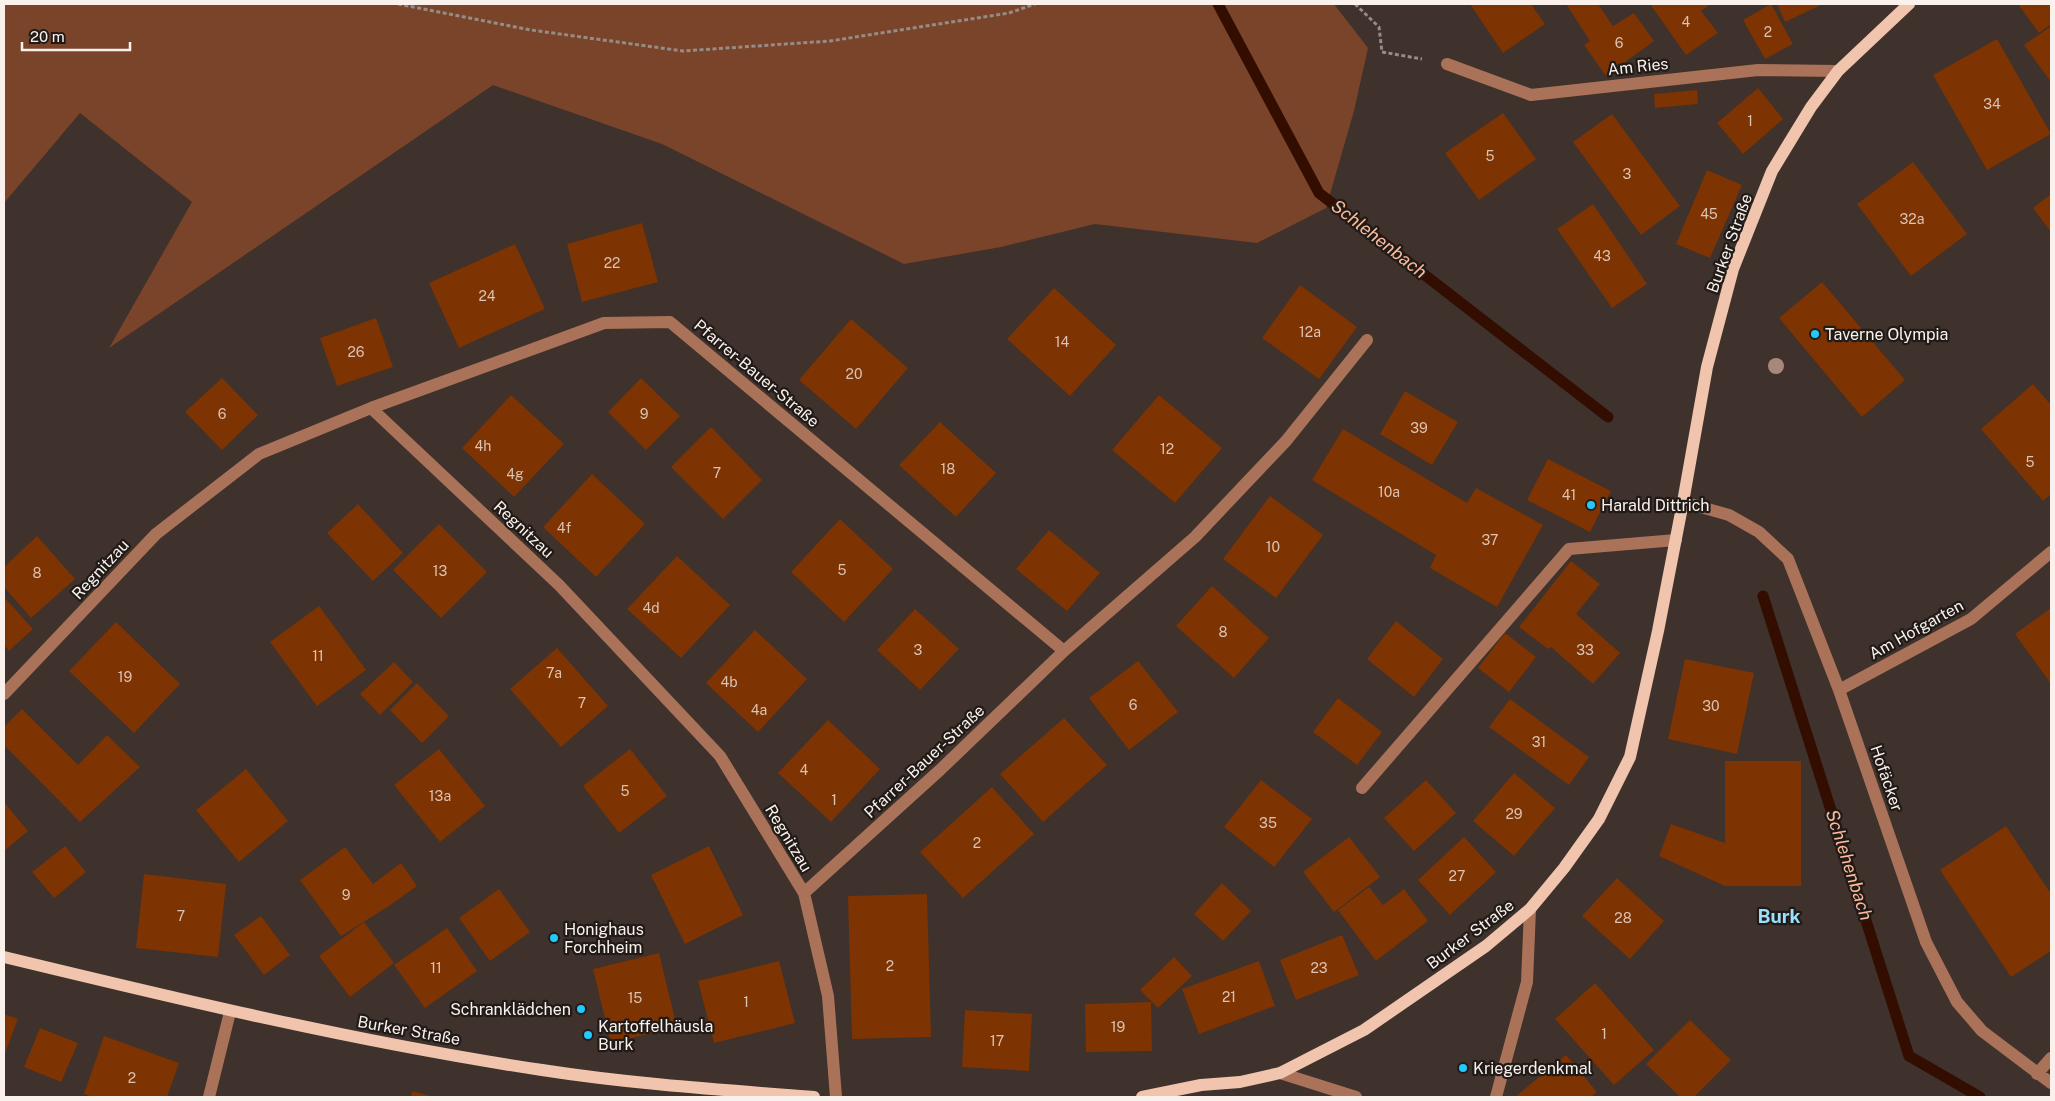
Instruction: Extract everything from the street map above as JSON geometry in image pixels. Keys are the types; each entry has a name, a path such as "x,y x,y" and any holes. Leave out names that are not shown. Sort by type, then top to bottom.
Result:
{"main road":[{"name":"Burker Straße","path":"1142,1097 1201,1085 1240,1082 1280,1073 1364,1030 1486,946 1530,909 1564,868 1599,820 1630,757 1684,502 1707,367 1733,269 1772,171 1811,107 1838,71 1909,4"},
{"name":"Burker Straße","path":"4,957 230,1012 366,1039 543,1070 690,1087 814,1097"}],"street":[{"name":"Am Ries","path":"1447,64 1531,95 1758,70 1838,71"},
{"name":"Pfarrer-Bauer-Straße","path":"371,408 604,323 670,322 1064,651"},
{"name":"Pfarrer-Bauer-Straße","path":"804,893 940,770 1064,651 1195,537 1286,441 1368,340"},
{"name":"Regnitzau","path":"4,694 163,528 259,454 371,408 559,585 720,756 804,893 828,996 836,1097"},
{"name":"Hofäcker","path":"1684,502 1729,515 1760,532 1788,559 1839,690 1926,942 1957,1002 1982,1031 2051,1083"},
{"path":"1362,788 1569,549 1676,540"},
{"name":"Am Hofgarten","path":"1839,690 1971,619 2051,552"},
{"path":"1496,1097 1527,982 1530,909"},
{"path":"208,1097 230,1012"},
{"path":"2037,1074 2051,1058"},
{"path":"1280,1073 1356,1097"}],"path":[{"path":"398,4 417,5 531,30 683,51 830,41 1009,13 1035,4"},
{"path":"1355,4 1380,27 1382,52 1447,64"}],"shaded area":[{"path":"4,4 1334,4 1368,48 1354,111 1326,208 1257,243 1095,224 1001,247 904,264 662,144 493,85 109,348 192,202 80,113 4,203"}],"building":[{"path":"1470,4 1531,4 1545,24 1503,53"},
{"path":"1566,4 1598,4 1613,26 1634,13 1654,41 1606,76 1584,45 1590,41"},
{"path":"1650,4 1711,4 1701,11 1718,33 1686,55"},
{"path":"1771,4 1793,44 1765,59 1743,20"},
{"path":"1777,4 1823,4 1785,22"},
{"path":"2018,4 2051,4 2051,24 2039,33"},
{"path":"2050,27 2051,29 2051,82 2024,45"},
{"path":"1997,39 2051,134 1987,170 1933,75"},
{"path":"1758,88 1783,119 1743,154 1717,123"},
{"path":"1697,90 1698,104 1655,108 1654,94"},
{"path":"1503,113 1536,159 1479,200 1445,153"},
{"path":"1612,114 1680,206 1641,235 1573,142"},
{"path":"1913,162 1967,234 1911,276 1857,204"},
{"path":"1707,170 1742,185 1710,258 1676,244"},
{"path":"2051,194 2051,232 2033,208"},
{"path":"1593,204 1647,284 1612,308 1557,229"},
{"path":"642,223 658,282 582,302 567,244"},
{"path":"515,244 545,309 459,348 429,283"},
{"path":"1822,282 1905,380 1862,417 1779,318"},
{"path":"1300,285 1357,327 1319,379 1262,338"},
{"path":"1054,288 1116,345 1070,396 1007,339"},
{"path":"376,318 393,367 337,386 320,338"},
{"path":"851,319 908,368 856,429 799,380"},
{"path":"222,378 258,415 222,450 185,412"},
{"path":"641,378 680,416 646,450 608,412"},
{"path":"2033,384 2051,405 2051,494 2043,501 1981,429"},
{"path":"1405,391 1458,422 1432,465 1380,434"},
{"path":"511,395 564,444 514,497 462,448"},
{"path":"1159,395 1222,448 1175,503 1112,450"},
{"path":"940,422 996,473 956,517 899,465"},
{"path":"711,427 762,480 723,519 671,467"},
{"path":"1343,429 1467,503 1476,488 1543,525 1497,607 1430,568 1436,555 1312,480"},
{"path":"1548,459 1611,491 1590,532 1527,500"},
{"path":"592,474 645,524 596,577 543,527"},
{"path":"1270,496 1323,535 1276,598 1223,559"},
{"path":"358,504 403,553 373,581 327,533"},
{"path":"840,519 893,569 844,622 791,572"},
{"path":"439,524 487,572 441,618 393,570"},
{"path":"1049,530 1100,573 1067,611 1016,569"},
{"path":"37,536 75,579 31,618 4,587 4,567"},
{"path":"677,556 730,605 681,658 627,609"},
{"path":"1571,561 1600,584 1576,614 1620,653 1593,684 1551,647 1548,649 1519,627"},
{"path":"1212,586 1269,638 1234,678 1176,626"},
{"path":"4,597 33,629 9,651 4,645"},
{"path":"319,606 366,670 317,706 270,642"},
{"path":"2051,608 2051,684 2015,634"},
{"path":"915,609 959,649 920,690 877,650"},
{"path":"1396,621 1443,659 1414,697 1367,659"},
{"path":"116,622 180,684 134,733 69,671"},
{"path":"755,630 807,679 758,732 706,683"},
{"path":"1505,633 1536,657 1509,692 1478,668"},
{"path":"557,648 608,706 561,747 510,689"},
{"path":"1685,659 1754,673 1737,754 1668,739"},
{"path":"1138,661 1178,712 1129,750 1089,698"},
{"path":"394,662 413,682 380,715 360,694"},
{"path":"417,683 449,716 422,743 390,710"},
{"path":"1338,698 1382,732 1357,765 1313,732"},
{"path":"1510,699 1589,757 1569,785 1489,727"},
{"path":"22,709 78,765 107,735 140,767 80,822 4,745 4,727"},
{"path":"1064,718 1107,765 1043,822 1000,774"},
{"path":"828,720 880,769 831,822 778,773"},
{"path":"439,749 485,806 440,842 394,785"},
{"path":"630,749 667,796 619,833 583,786"},
{"path":"1725,761 1801,761 1801,886 1725,886 1659,856 1671,824 1725,843"},
{"path":"246,769 288,821 239,862 196,810"},
{"path":"1514,773 1555,808 1514,856 1473,821"},
{"path":"1261,780 1312,819 1274,867 1224,827"},
{"path":"1426,780 1456,813 1414,851 1384,818"},
{"path":"992,787 1034,834 963,898 920,852"},
{"path":"4,802 28,831 4,851"},
{"path":"2006,826 2051,894 2051,951 2011,977 1940,870"},
{"path":"1349,837 1380,877 1334,912 1303,872"},
{"path":"1464,837 1496,872 1450,915 1418,880"},
{"path":"65,846 86,872 54,898 32,872"},
{"path":"709,846 743,915 685,944 651,875"},
{"path":"345,847 373,884 401,863 417,886 341,936 300,880"},
{"path":"144,874 226,884 218,957 136,948"},
{"path":"1617,878 1664,921 1630,959 1582,916"},
{"path":"1222,883 1251,911 1223,941 1194,914"},
{"path":"1369,887 1383,905 1404,889 1428,921 1376,961 1338,910"},
{"path":"499,889 530,932 490,961 459,918"},
{"path":"927,894 931,1037 852,1039 848,896"},
{"path":"261,916 290,955 264,975 234,935"},
{"path":"364,922 394,963 350,997 319,956"},
{"path":"447,928 477,971 425,1008 394,965"},
{"path":"1342,935 1359,975 1296,1000 1280,960"},
{"path":"659,953 677,1027 611,1043 593,969"},
{"path":"1174,957 1192,976 1158,1008 1140,990"},
{"path":"779,961 795,1023 714,1043 698,981"},
{"path":"1259,961 1275,1006 1199,1034 1182,989"},
{"path":"1595,983 1654,1050 1614,1085 1555,1019"},
{"path":"1151,1002 1152,1051 1086,1052 1085,1004"},
{"path":"965,1010 1032,1014 1029,1071 962,1067"},
{"path":"4,1014 18,1019 4,1056"},
{"path":"1690,1020 1731,1060 1694,1097 1680,1097 1646,1064"},
{"path":"40,1028 78,1043 61,1082 24,1067"},
{"path":"104,1036 179,1063 167,1097 93,1097 84,1094"},
{"path":"1566,1055 1597,1092 1591,1097 1515,1097"},
{"path":"412,1091 434,1097 411,1097"}],"waterway":[{"name":"Schlehenbach","path":"1218,4 1319,193 1608,417"},
{"name":"Schlehenbach","path":"1763,596 1909,1056 1980,1097"}],"place":[{"name":"Taverne Olympia","path":"1815,334"},
{"name":"Harald Dittrich","path":"1591,505"},
{"name":"Honighaus Forchheim","path":"554,938"},
{"name":"Schranklädchen","path":"581,1009"},
{"name":"Kartoffelhäusla Burk","path":"588,1035"},
{"name":"Kriegerdenkmal","path":"1463,1068"}],"district":[{"name":"Burk","path":"1779,916"}]}
